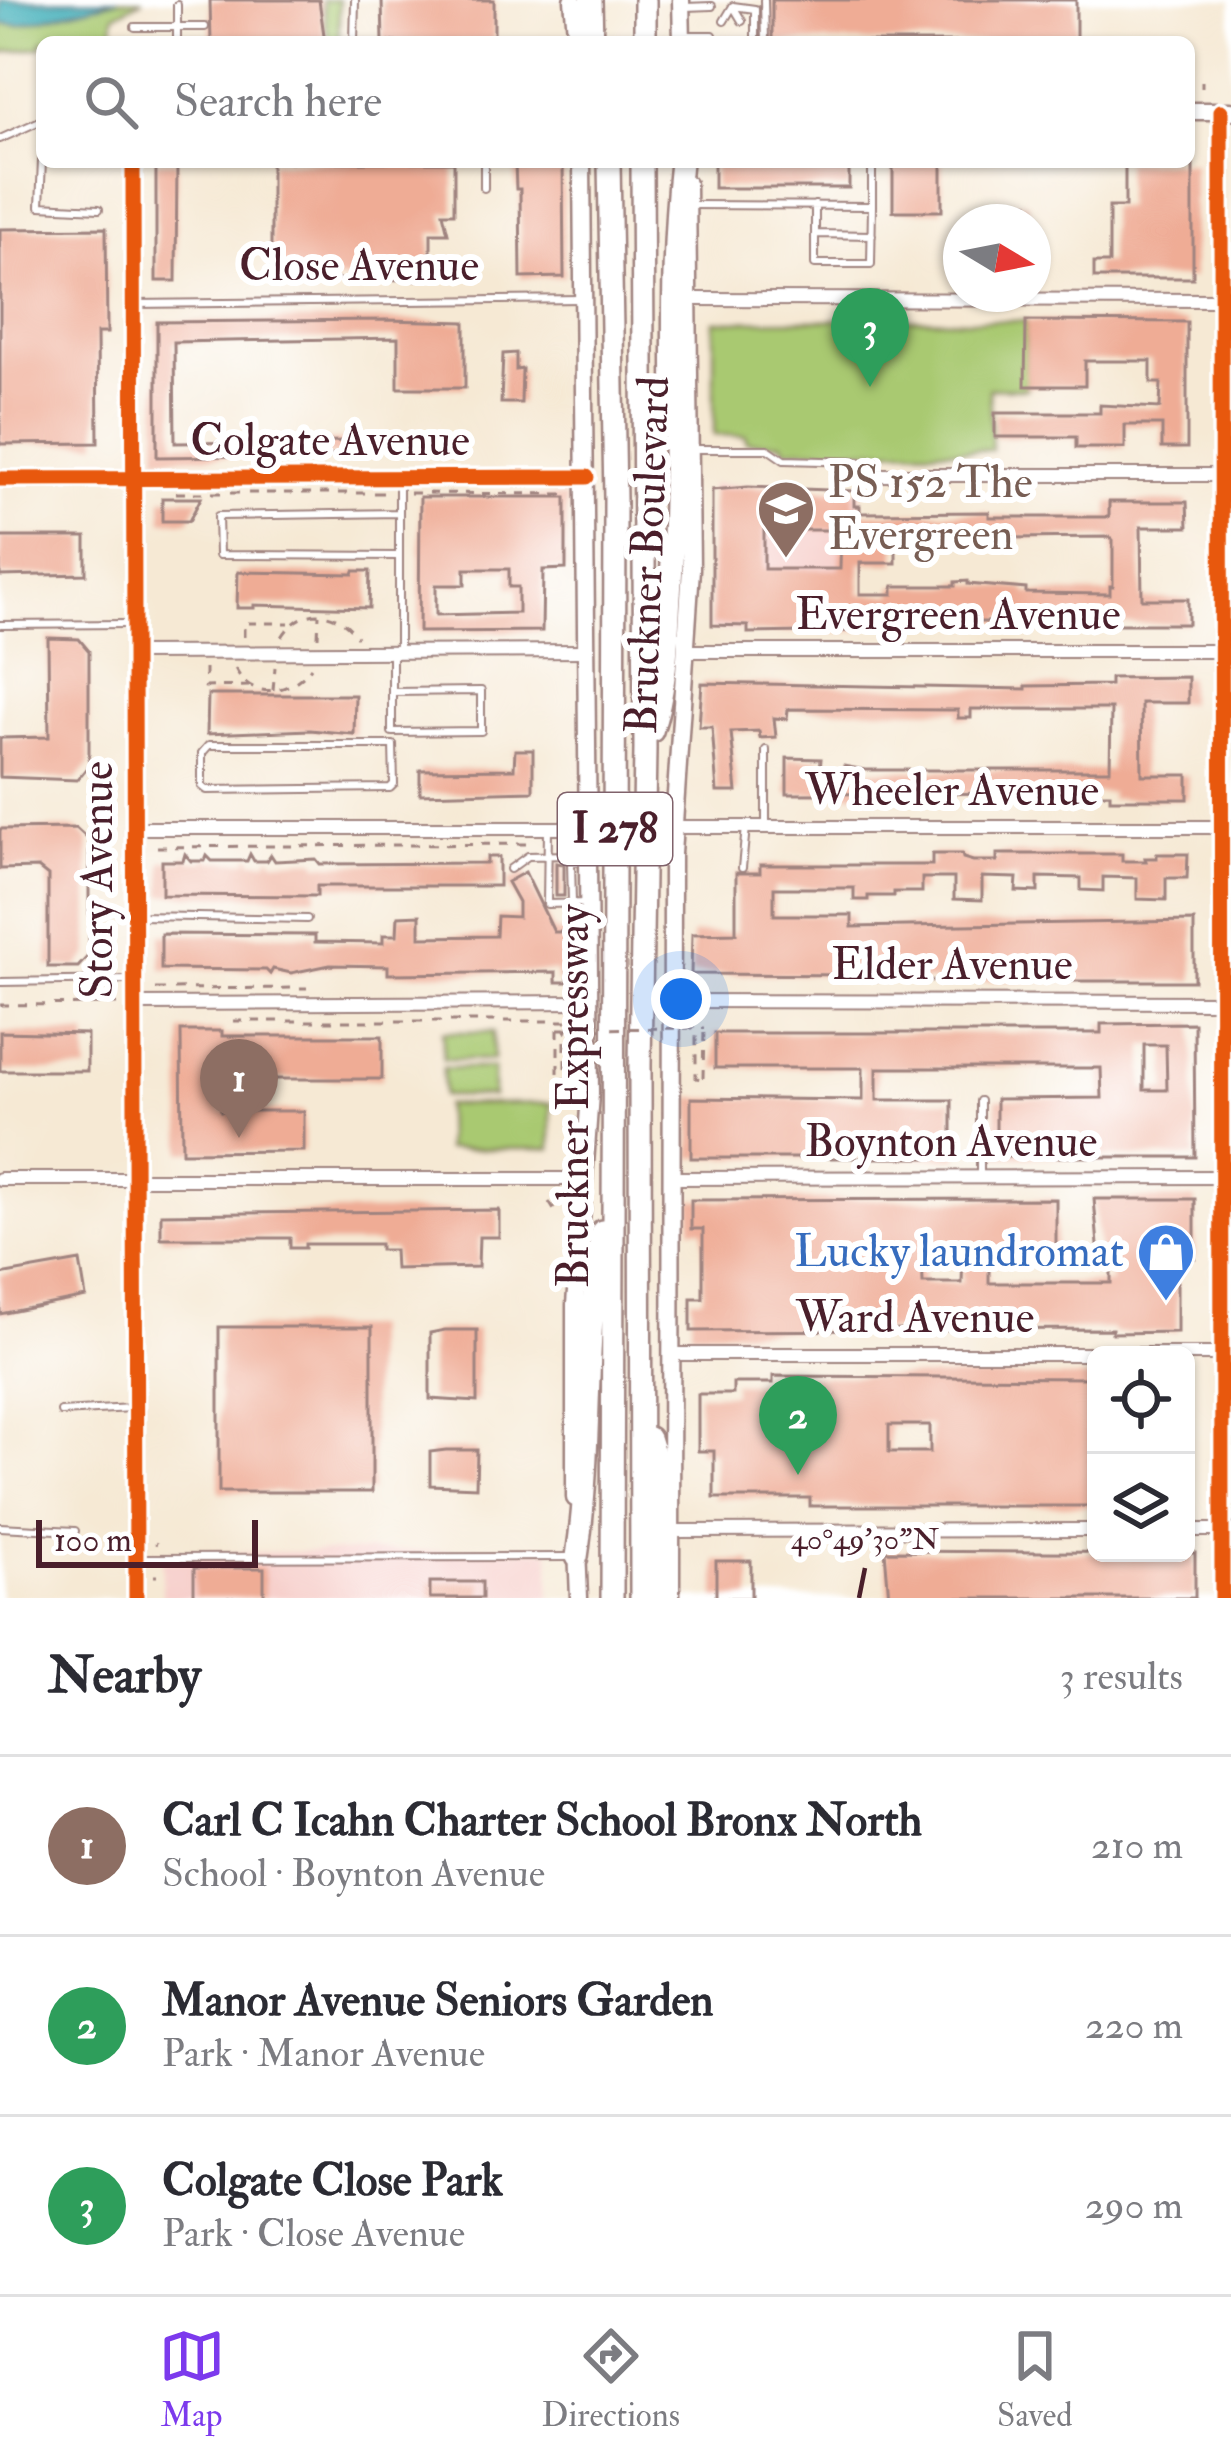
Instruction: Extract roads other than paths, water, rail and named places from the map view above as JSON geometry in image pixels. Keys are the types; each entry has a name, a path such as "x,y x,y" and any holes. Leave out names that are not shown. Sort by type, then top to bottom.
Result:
{"highway":[{"path":"591,0 594,36"},
{"path":"594,36 605,0"},
{"path":"645,0 645,35"},
{"name":"Bruckner Expressway","path":"609,168 616,499 612,1598"},
{"name":"Bruckner Expressway","path":"640,1598 645,749 642,168"},
{"path":"645,749 663,698 672,572 671,300 682,168"},
{"path":"577,1557 585,1502 596,1267 614,1160"},
{"path":"643,1417 657,1462 659,1598"}],"main road":[{"path":"573,0 593,36"},
{"path":"681,3 682,36"},
{"path":"1195,111 1226,111"},
{"name":"Bruckner Boulevard","path":"579,1598 575,1305 586,1179 590,1002 580,903 580,862 589,828 582,168"},
{"name":"Bruckner Boulevard","path":"671,1598 672,827 691,569 690,299 684,168"}],"street":[{"path":"1222,1598 1226,1530 1226,111"},
{"name":"Story Avenue","path":"133,168 136,1598"},
{"path":"690,299 1226,300"},
{"path":"881,475 1226,475"},
{"name":"Colgate Avenue","path":"0,479 587,477"},
{"name":"Evergreen Avenue","path":"685,650 1226,651"},
{"path":"134,653 588,651"},
{"name":"Wheeler Avenue","path":"672,827 1226,827"},
{"path":"134,828 589,828"},
{"name":"Elder Avenue","path":"672,1001 1226,1002"},
{"path":"134,1004 590,1002"},
{"name":"Boynton Avenue","path":"670,1178 1226,1178"},
{"path":"0,1179 586,1179"},
{"name":"Ward Avenue","path":"671,1354 1226,1354"},
{"path":"671,1531 1087,1530"},
{"path":"1195,1530 1226,1530"}],"lane":[{"path":"354,36 355,0"},
{"path":"764,0 765,36"},
{"path":"681,3 712,6"},
{"path":"177,5 177,36"},
{"path":"733,6 733,21 733,6"},
{"path":"733,6 755,9 755,36"},
{"path":"135,27 205,27"},
{"path":"704,36 712,35"},
{"path":"0,139 36,123"},
{"path":"42,168 40,206 99,209"},
{"path":"484,168 484,188"},
{"path":"815,206 815,264 872,264 872,168"},
{"path":"688,205 872,206"},
{"path":"815,234 872,236"},
{"name":"Close Avenue","path":"132,304 586,299"},
{"path":"690,449 768,449 784,460 860,462 881,475"},
{"path":"392,745 209,745 202,753 202,786 207,790 390,788 394,784 399,477"},
{"path":"399,513 218,516 219,555 399,556"},
{"path":"0,625 133,624"},
{"path":"392,692 481,691 481,731 392,732"},
{"path":"766,751 766,827"},
{"path":"742,868 746,827"},
{"path":"548,828 551,888 547,904 580,903"},
{"path":"510,869 528,856 567,855 580,862 570,873 570,888 580,903"},
{"path":"134,916 307,919"},
{"path":"0,982 134,980"},
{"path":"980,1101 980,1178"},
{"path":"61,1412 135,1408"},
{"path":"0,1527 75,1531"},
{"path":"136,1558 577,1557"}],"water":[{"path":"0,0 118,0 18,25 0,24"}],"place":[{"name":"Colgate Close Park","path":"870,387"},
{"name":"PS 152 The Evergreen","path":"786,560"},
{"name":"Carl C Icahn Charter School Bronx North","path":"239,1138"},
{"name":"Lucky laundromat","path":"1166,1303"},
{"name":"Manor Avenue Seniors Garden","path":"798,1475"}]}
